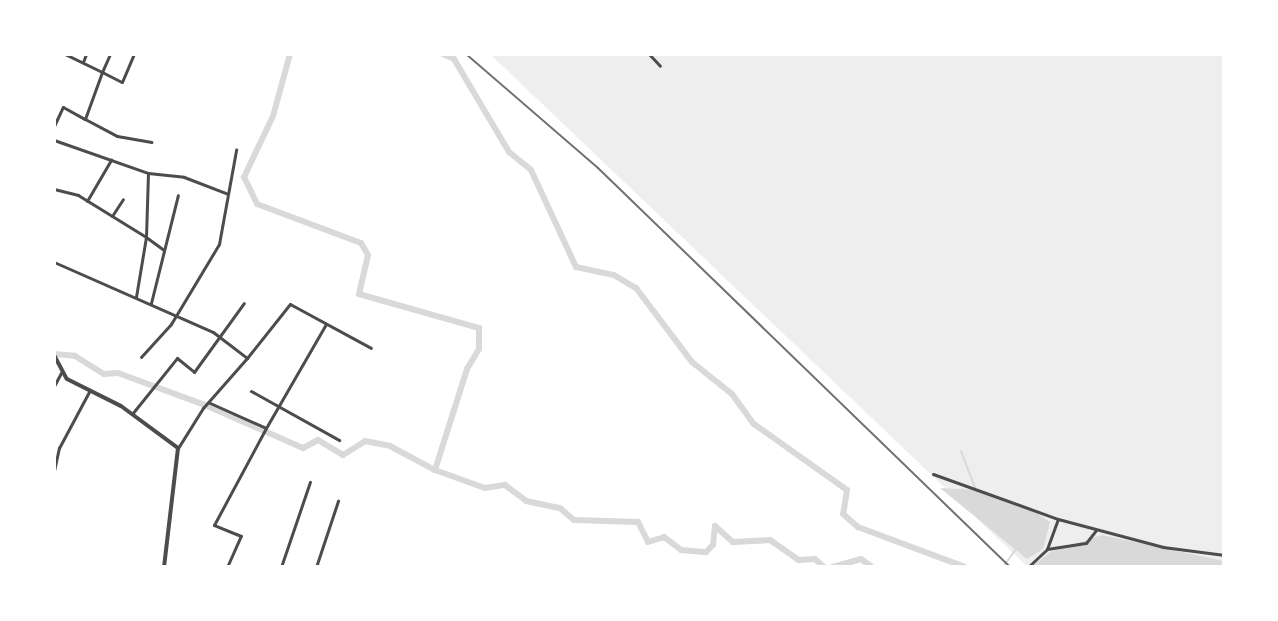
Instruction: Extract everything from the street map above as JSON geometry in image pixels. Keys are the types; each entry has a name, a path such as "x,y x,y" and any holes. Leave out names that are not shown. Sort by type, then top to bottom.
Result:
{"street":[{"path":"65,54 122,82 134,54"},
{"path":"83,62 86,54"},
{"path":"85,119 110,54"},
{"path":"649,54 660,66"},
{"path":"54,106 117,136 151,142"},
{"path":"54,126 61,110"},
{"path":"54,140 148,173 184,177 228,194"},
{"path":"141,357 159,341 219,244 236,150"},
{"path":"87,201 111,160"},
{"path":"136,297 146,237 148,173"},
{"path":"54,189 87,201 164,250"},
{"path":"151,303 178,195"},
{"path":"112,216 123,199"},
{"path":"54,262 176,315 222,339 247,358"},
{"path":"132,414 177,358 194,372 222,339 244,303"},
{"path":"164,567 178,448 290,304 371,348"},
{"path":"227,567 241,536 214,525 326,324"},
{"path":"54,356 61,373 132,414 178,448"},
{"path":"54,386 61,373"},
{"path":"54,471 59,448 90,390"},
{"path":"251,391 339,440"},
{"path":"210,403 266,428"},
{"path":"933,474 1058,519 1163,547 1224,555"},
{"path":"281,567 310,482"},
{"path":"316,567 338,501"},
{"path":"1028,567 1047,549 1058,519"},
{"path":"1047,549 1086,543 1097,529"}],"shaded area":[{"path":"490,54 1224,54 1224,561 1050,552 1028,567"},
{"path":"940,488 976,490 1035,512 1050,522 1043,549 1027,559"},
{"path":"1102,535 1224,561 1224,567 1031,567 1050,552"}],"waterway":[{"path":"290,54 273,116 244,177 257,204 361,243 368,255 359,294 479,328 479,349 467,369 435,470 485,488 505,485 526,501 560,508 574,520 638,522 648,542 664,537 681,550 706,552 713,545 715,526 733,542 770,540 799,560 815,559 824,567"},
{"path":"443,54 454,59 509,152 531,170 576,267 614,275 636,288 692,362 732,394 754,424 847,490 843,514 858,527 965,567"},
{"path":"54,354 75,356 104,374 118,373 205,405 303,448 318,440 343,455 365,441 390,446 435,470"},
{"path":"961,451 975,487"},
{"path":"1003,567 1017,548"},
{"path":"833,567 861,559 872,567"}],"railway":[{"path":"466,54 598,168 1010,567"}]}
